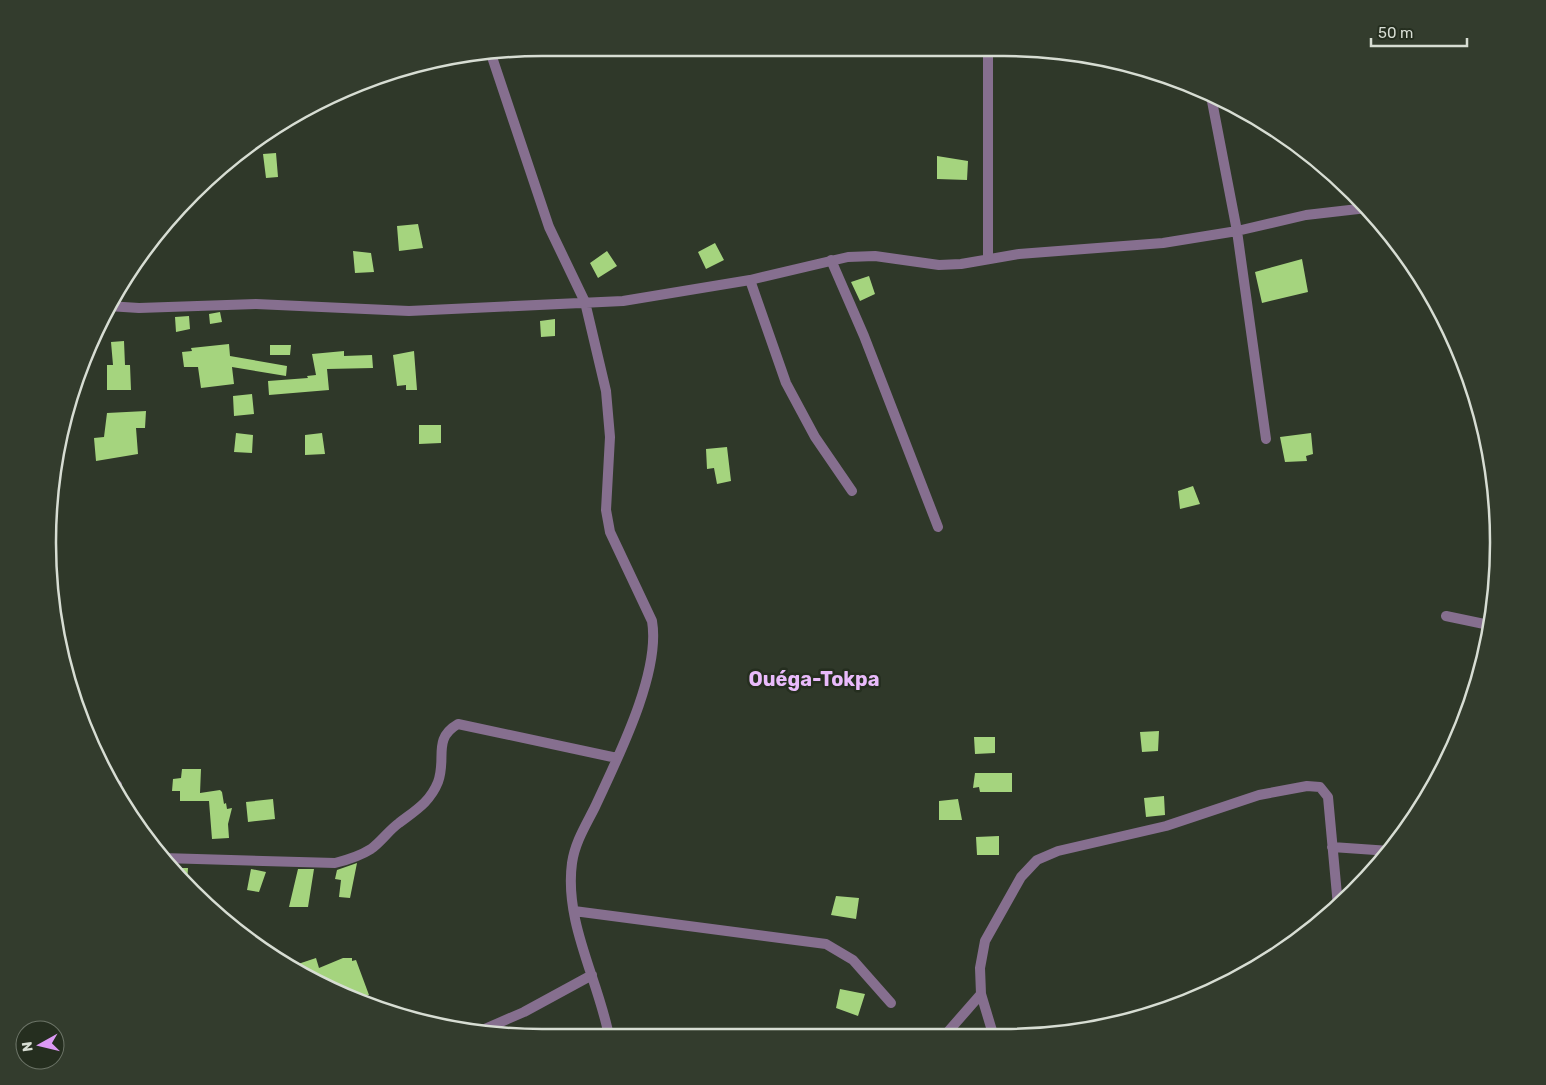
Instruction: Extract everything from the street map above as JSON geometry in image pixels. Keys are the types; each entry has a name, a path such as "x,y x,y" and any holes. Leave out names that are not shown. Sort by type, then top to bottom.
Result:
{"street":[{"path":"988,56 988,258"},
{"path":"493,59 546,218 585,302 606,391 610,437 606,510 610,532 652,621 655,636 650,672 617,758 575,850 571,880 574,911 607,1029"},
{"path":"1212,103 1237,231 1266,439"},
{"path":"117,306 149,308 248,304 409,311 623,301 750,280 830,260 875,256 939,265 961,264 988,258 1163,242 1237,231 1306,215 1357,209"},
{"path":"830,260 864,336 938,527"},
{"path":"750,280 786,383 815,437 852,490"},
{"path":"1446,616 1483,624"},
{"path":"173,858 335,863 352,858 371,849 398,823 430,798 439,780 442,744 447,730 458,724 617,758"},
{"path":"992,1029 981,994 980,968 985,941 1020,876 1037,860 1058,851 1126,837 1166,826 1259,795 1307,786 1320,787 1328,798 1338,895"},
{"path":"1332,847 1380,850"},
{"path":"574,911 826,944 853,960 891,1003"},
{"path":"491,1026 524,1012 592,975"},
{"path":"950,1029 981,994"}],"building":[{"path":"276,153 278,177 266,178 263,154"},
{"path":"937,156 968,161 967,180 937,179"},
{"path":"418,224 423,248 399,251 397,226"},
{"path":"715,243 724,260 706,269 698,252"},
{"path":"353,251 371,253 374,272 355,273"},
{"path":"607,251 617,266 598,278 590,263"},
{"path":"1302,259 1308,292 1262,303 1255,272"},
{"path":"869,276 875,294 860,301 851,282"},
{"path":"220,312 222,322 210,324 209,314"},
{"path":"189,316 190,329 176,332 175,317"},
{"path":"555,319 555,336 541,337 540,321"},
{"path":"124,341 125,365 130,365 131,390 107,390 107,365 113,365 111,342"},
{"path":"229,344 230,356 287,366 286,376 232,367 234,384 201,388 198,367 184,367 182,352 192,351 191,348"},
{"path":"270,345 291,345 290,355 270,355"},
{"path":"344,351 344,356 372,355 373,368 327,369 329,390 269,395 268,381 308,378 307,376 316,375 312,354"},
{"path":"414,351 417,390 406,390 406,385 397,386 393,355"},
{"path":"252,394 254,414 234,416 233,396"},
{"path":"146,411 145,428 136,428 138,454 96,461 94,438 104,437 107,413"},
{"path":"419,425 441,425 441,443 419,444"},
{"path":"236,433 253,435 252,453 234,452"},
{"path":"322,433 325,454 305,455 305,435"},
{"path":"1311,433 1313,454 1306,456 1307,461 1285,462 1280,437"},
{"path":"727,447 731,481 717,484 714,468 707,469 706,449"},
{"path":"1193,486 1200,504 1180,509 1178,491"},
{"path":"1159,731 1158,751 1142,752 1140,732"},
{"path":"974,737 995,737 995,753 975,754"},
{"path":"182,769 201,769 200,793 220,790 222,792 227,809 232,808 228,824 229,838 212,839 209,801 180,801 180,791 172,791 173,779 181,778"},
{"path":"975,773 1012,773 1012,792 980,792 979,787 973,788"},
{"path":"1164,796 1165,815 1146,817 1144,798"},
{"path":"273,799 275,819 248,822 246,802"},
{"path":"958,799 962,820 939,820 939,801"},
{"path":"999,836 999,855 977,855 976,837"},
{"path":"357,863 350,898 339,897 341,880 335,879 337,870"},
{"path":"182,868 188,868 188,874"},
{"path":"251,869 266,872 259,892 247,890"},
{"path":"298,869 314,869 308,907 289,907"},
{"path":"836,896 859,898 856,919 831,915"},
{"path":"316,958 319,968 343,958 352,958 352,961 356,960 369,995 356,992 299,964"},
{"path":"840,989 865,994 858,1016 836,1008"}],"district":[{"name":"Ouéga-Tokpa","path":"814,679"}]}
